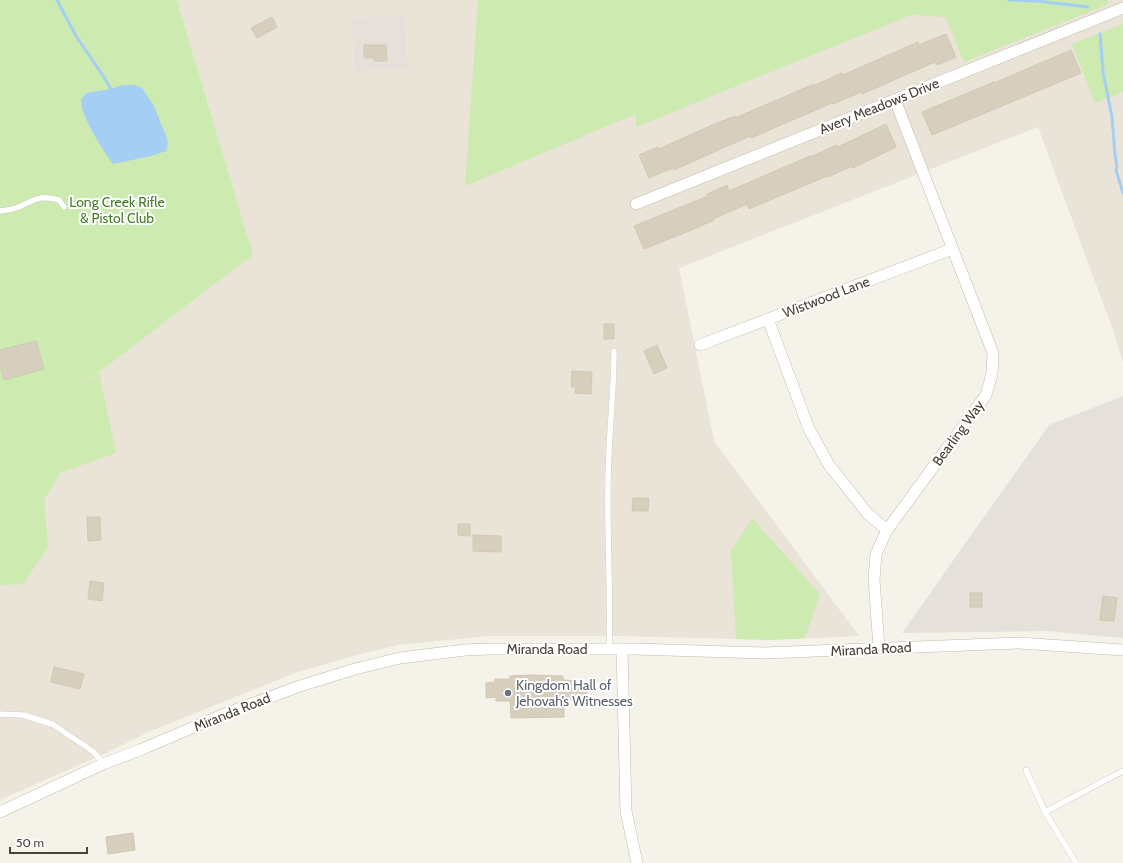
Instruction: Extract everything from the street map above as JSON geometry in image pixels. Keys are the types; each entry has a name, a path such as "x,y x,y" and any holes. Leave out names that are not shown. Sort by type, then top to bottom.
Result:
{"street":[{"name":"Avery Meadows Drive","path":"636,204 1123,8"},
{"name":"Bearling Way","path":"879,648 874,579 876,554 887,530 986,395 992,374 993,353 895,100"},
{"name":"Wistwood Lane","path":"700,345 952,249"},
{"path":"768,319 809,429 829,465 868,514 887,530"},
{"name":"Miranda Road","path":"0,812 102,764 276,694 355,668 400,658 465,650 622,649 764,653 1019,642 1123,650"},
{"path":"622,649 626,811 637,863"}],"lane":[{"path":"0,211 15,209 34,200 48,197 59,200 64,207"},
{"path":"610,649 608,486 610,430 614,382 614,351"},
{"path":"0,714 23,715 52,724 94,752 102,764"},
{"path":"1026,770 1045,812 1076,863"},
{"path":"1045,812 1123,771"}],"shaded area":[{"path":"177,0 1123,0 1123,363 1114,333 1038,127 679,268 714,441 859,636 772,640 620,636 489,636 398,645 295,673 151,731 104,754 0,800 0,443 110,364 253,255"},
{"path":"405,16 407,69 354,71 353,18"},
{"path":"1123,396 1123,638 1047,631 902,633 1049,425"}],"green space":[{"name":"Long Creek Rifle & Pistol Club","path":"0,0 177,0 253,255 110,364 42,413 99,373 116,453 60,473 44,500 48,548 23,584 0,585"},
{"path":"478,0 1107,0 1109,4 964,62 946,17 911,15 636,127 636,114 465,186"},
{"path":"1123,24 1123,92 1095,103 1072,44"},
{"path":"752,518 820,594 805,638 772,640 736,639 731,551"}],"water":[{"path":"123,85 134,85 142,88 154,106 168,143 166,151 151,156 113,164 88,124 81,100 86,93 111,89"}],"building":[{"path":"272,17 277,27 257,38 251,28"},
{"path":"946,34 956,57 937,65 935,62 862,94 861,92 833,104 832,103 751,138 750,136 674,170 673,168 649,178 639,155 658,147 659,149 710,126 735,116 735,118 842,73 843,75 918,42 919,45"},
{"path":"364,45 386,45 387,61 374,61 374,58 364,58"},
{"path":"1071,50 1081,73 932,135 922,112"},
{"path":"886,124 896,147 853,168 852,166 749,209 747,204 694,229 644,249 634,226 708,196 707,194 727,185 729,191 837,145 838,147"},
{"path":"604,324 614,324 614,339 604,339"},
{"path":"36,341 44,369 4,380 0,366 0,350"},
{"path":"657,345 667,368 654,374 644,351"},
{"path":"572,371 592,372 591,394 575,393 576,387 571,387"},
{"path":"633,498 649,498 648,511 632,511"},
{"path":"87,517 100,517 101,540 88,541"},
{"path":"458,524 470,524 470,536 458,535"},
{"path":"473,535 501,536 501,552 473,551"},
{"path":"90,581 104,583 102,601 88,599"},
{"path":"970,593 982,593 982,607 970,607"},
{"path":"1103,596 1117,598 1114,621 1100,620"},
{"path":"54,667 84,674 80,689 51,682"},
{"path":"510,676 563,676 563,680 587,683 587,696 579,696 579,700 564,700 564,717 511,718 510,701 496,701 496,697 486,698 486,683 495,682 495,679 510,679"},
{"path":"133,833 135,850 108,854 106,837"}],"waterway":[{"path":"57,0 76,36 112,91"},
{"path":"1009,0 1037,1 1088,7"},
{"path":"1100,34 1103,72 1112,117 1117,166 1116,170 1123,193"}],"place":[{"name":"Kingdom Hall of Jehovah’s Witnesses","path":"508,693"}]}
